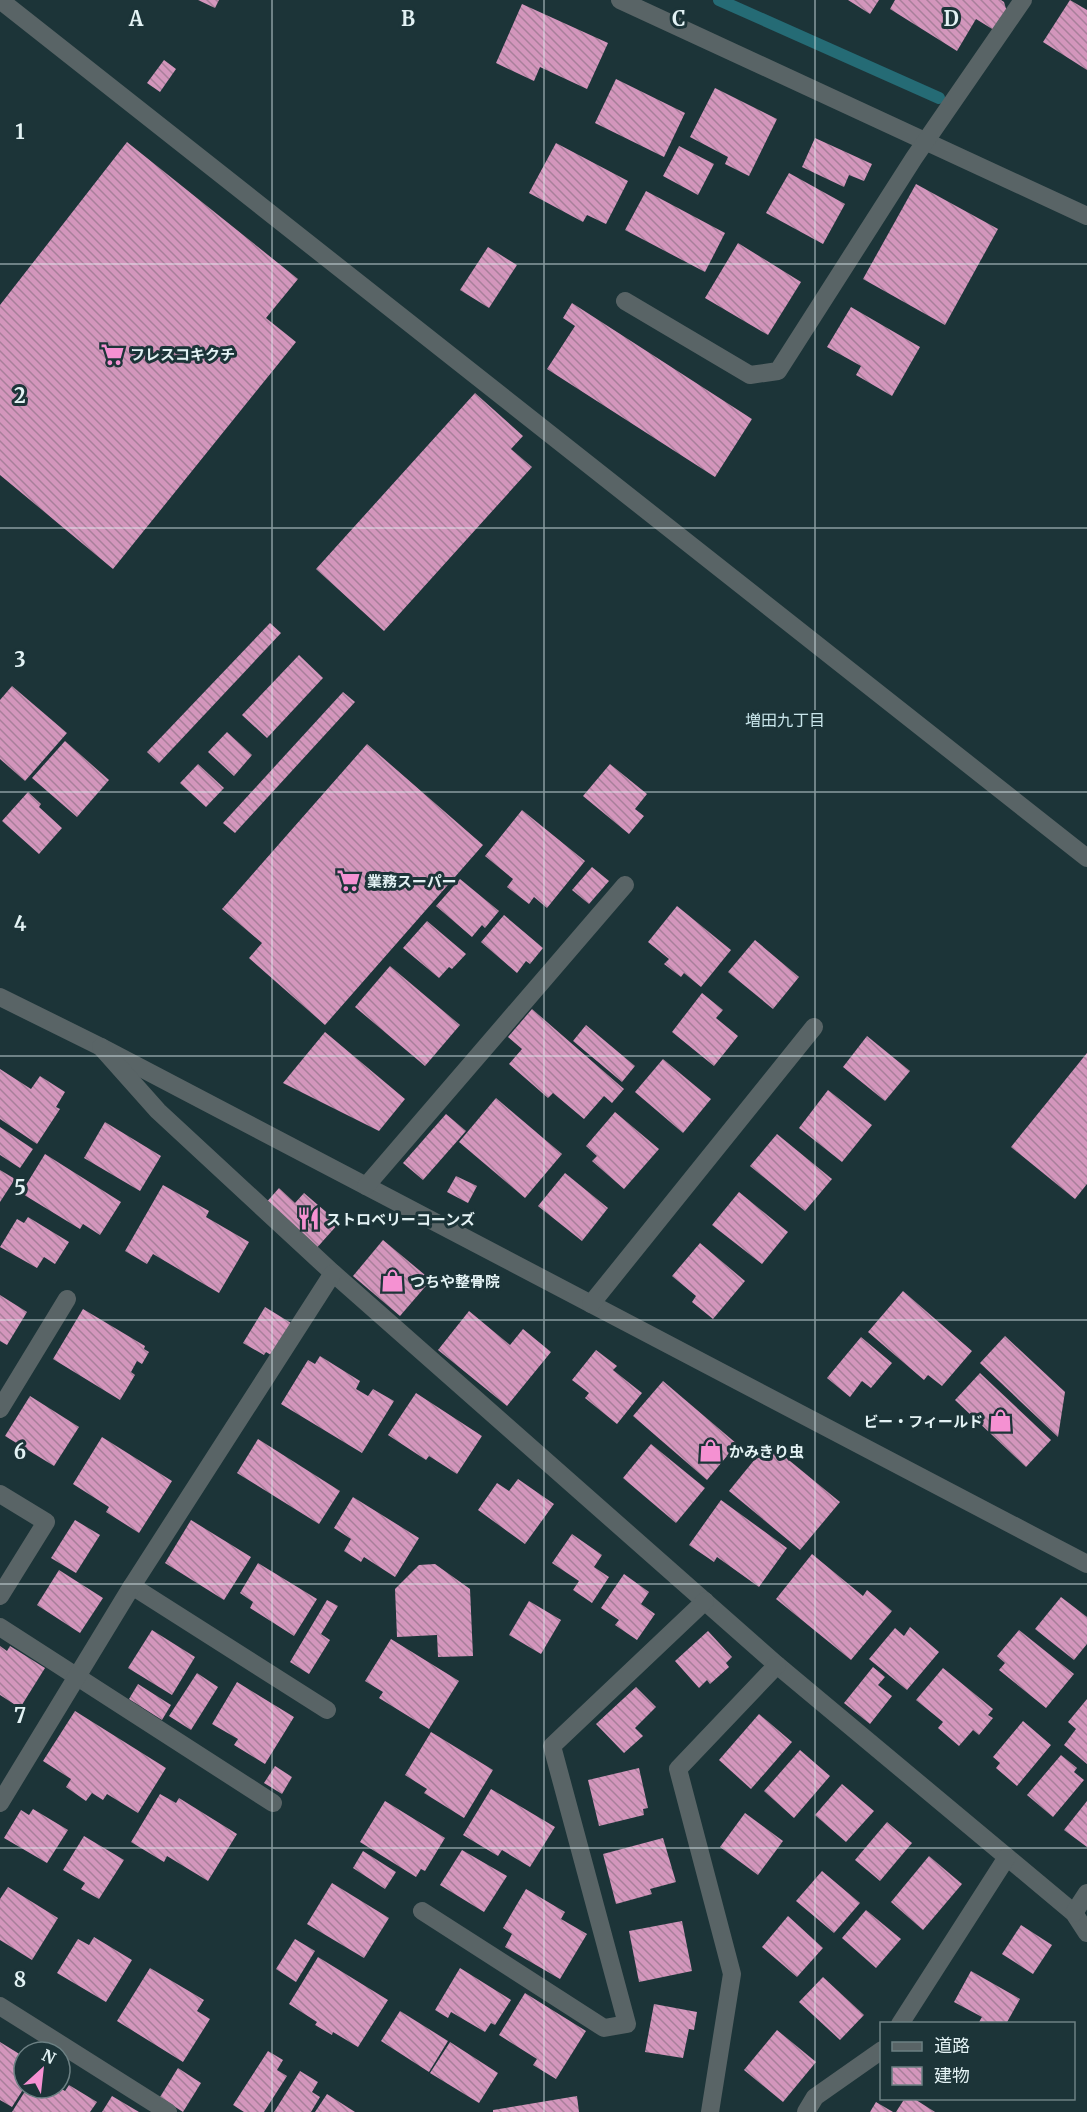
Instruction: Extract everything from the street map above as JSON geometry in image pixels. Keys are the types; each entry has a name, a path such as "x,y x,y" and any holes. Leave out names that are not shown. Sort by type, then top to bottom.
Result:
{"street":[{"path":"0,0 1087,858"},
{"path":"620,0 1087,216"},
{"path":"625,301 750,375 778,371 925,141 1023,0"},
{"path":"366,1186 625,885"},
{"path":"0,997 101,1047 1087,1564"},
{"path":"591,1304 814,1027"},
{"path":"101,1047 158,1111 333,1273 777,1665 1074,1913 1087,1933"},
{"path":"0,1803 132,1586 333,1273"},
{"path":"0,1409 66,1299"},
{"path":"0,1494 46,1522 0,1596"},
{"path":"132,1586 327,1710"},
{"path":"422,1911 604,2028 627,2024 552,1746 705,1601"},
{"path":"0,1627 273,1803"},
{"path":"710,2112 732,1974 678,1769 777,1665"},
{"path":"901,2022 1007,1857"},
{"path":"1074,1913 1087,1893"},
{"path":"0,2006 168,2112"},
{"path":"806,2112 815,2097 880,2051"}],"building":[{"path":"198,0 219,0 215,8"},
{"path":"848,0 879,0 870,14"},
{"path":"895,0 1001,0 1004,2 1008,15 997,32 976,19 957,51 890,9"},
{"path":"1070,0 1087,10 1087,70 1043,42"},
{"path":"522,4 608,43 587,89 540,67 534,81 496,63"},
{"path":"164,60 176,69 160,92 147,83"},
{"path":"616,79 685,113 664,157 595,123"},
{"path":"715,88 777,119 749,176 725,164 728,157 690,137"},
{"path":"815,138 872,164 864,181 849,175 844,187 802,167"},
{"path":"127,142 298,279 266,318 296,342 113,569 0,475 0,305"},
{"path":"556,143 628,181 606,224 587,215 583,222 529,193"},
{"path":"679,146 714,164 698,195 663,176"},
{"path":"789,173 845,204 823,244 766,213"},
{"path":"916,184 998,229 945,325 863,279"},
{"path":"646,191 725,233 705,272 625,230"},
{"path":"738,243 801,282 768,335 705,298"},
{"path":"488,247 517,265 489,308 460,290"},
{"path":"572,303 752,419 715,477 547,369 575,326 563,318"},
{"path":"851,307 920,347 892,396 856,375 861,366 827,347"},
{"path":"475,393 523,436 511,449 532,467 384,631 316,569"},
{"path":"270,623 281,633 159,763 147,752"},
{"path":"299,655 323,678 267,738 242,715"},
{"path":"12,686 67,733 25,781 0,759 0,700"},
{"path":"343,692 355,702 235,833 223,823"},
{"path":"227,732 252,755 234,776 208,752"},
{"path":"65,741 109,780 77,817 32,778"},
{"path":"367,744 483,845 325,1025 249,958 262,943 222,909"},
{"path":"198,764 224,788 206,807 180,783"},
{"path":"610,764 647,794 635,809 644,816 629,834 583,796"},
{"path":"28,792 41,804 39,807 62,828 39,854 2,821"},
{"path":"522,810 585,861 547,908 534,897 529,904 507,887 513,879 485,856"},
{"path":"592,867 609,881 589,904 572,890"},
{"path":"460,879 499,911 485,928 482,925 472,937 436,906"},
{"path":"677,906 731,950 701,987 684,973 681,977 664,964 669,959 648,942"},
{"path":"504,915 543,948 530,964 526,961 517,973 481,942"},
{"path":"427,921 466,954 452,969 449,967 439,978 403,948"},
{"path":"755,940 799,977 773,1009 728,972"},
{"path":"390,966 460,1025 425,1066 355,1007"},
{"path":"702,993 723,1010 716,1018 738,1036 714,1066 672,1032"},
{"path":"532,1009 624,1089 612,1103 604,1096 584,1119 553,1093 548,1098 509,1064 522,1049 508,1037"},
{"path":"586,1025 635,1066 622,1082 573,1041"},
{"path":"325,1032 405,1099 379,1131 283,1083"},
{"path":"867,1036 910,1071 885,1101 843,1067"},
{"path":"1087,1053 1087,1184 1075,1199 1011,1147"},
{"path":"663,1059 711,1099 683,1133 635,1092"},
{"path":"0,1069 31,1089 40,1076 65,1092 56,1107 60,1109 37,1144 0,1119"},
{"path":"828,1090 872,1125 842,1162 799,1128"},
{"path":"496,1098 562,1154 525,1198 459,1142"},
{"path":"615,1112 659,1149 624,1189 592,1161 597,1156 586,1146"},
{"path":"446,1114 466,1131 423,1180 403,1163"},
{"path":"105,1122 161,1156 140,1191 84,1158"},
{"path":"0,1127 33,1149 20,1168 0,1155"},
{"path":"777,1134 832,1179 805,1211 750,1166"},
{"path":"45,1154 121,1202 100,1235 83,1224 80,1229 21,1193"},
{"path":"0,1170 15,1179 0,1202"},
{"path":"565,1173 608,1208 582,1241 538,1206"},
{"path":"456,1176 477,1186 468,1203 447,1192"},
{"path":"163,1185 209,1211 206,1217 249,1242 219,1293 153,1254 147,1264 125,1251"},
{"path":"279,1188 295,1203 304,1193 339,1223 314,1251 264,1205"},
{"path":"739,1192 788,1232 762,1264 712,1225"},
{"path":"28,1217 69,1242 55,1264 44,1257 37,1268 0,1247 17,1219 24,1223"},
{"path":"383,1240 431,1280 400,1316 353,1276"},
{"path":"700,1243 745,1281 713,1319 692,1302 696,1296 672,1276"},
{"path":"903,1291 972,1351 942,1386 928,1375 924,1380 868,1332"},
{"path":"0,1295 27,1312 7,1345 0,1341"},
{"path":"265,1307 291,1323 271,1355 266,1352 264,1355 243,1343"},
{"path":"83,1309 145,1346 144,1349 149,1352 142,1364 137,1361 131,1372 135,1375 120,1400 53,1359"},
{"path":"469,1311 510,1345 523,1329 551,1352 507,1406 438,1350"},
{"path":"1005,1336 1065,1392 1058,1437 980,1363"},
{"path":"861,1337 892,1363 871,1388 862,1381 850,1397 827,1378"},
{"path":"596,1350 617,1366 613,1370 642,1393 617,1424 585,1398 589,1393 572,1380"},
{"path":"320,1356 360,1381 356,1389 368,1396 373,1389 394,1401 362,1453 281,1404 308,1360 315,1364"},
{"path":"980,1373 1051,1440 1026,1467 955,1400"},
{"path":"663,1381 737,1444 707,1480 633,1416"},
{"path":"416,1393 482,1436 457,1474 429,1456 426,1460 388,1435"},
{"path":"30,1396 79,1427 54,1466 5,1436"},
{"path":"102,1437 172,1481 139,1533 106,1512 109,1507 73,1484"},
{"path":"258,1439 340,1491 319,1524 237,1473"},
{"path":"768,1443 840,1502 800,1550 729,1491"},
{"path":"651,1444 705,1488 676,1523 623,1478"},
{"path":"518,1479 554,1504 525,1544 478,1510 497,1483 509,1491"},
{"path":"353,1497 419,1538 395,1577 364,1557 361,1562 344,1551 351,1539 334,1528"},
{"path":"721,1500 787,1548 759,1587 717,1557 714,1562 689,1545"},
{"path":"75,1520 100,1535 76,1573 51,1558"},
{"path":"191,1520 251,1557 224,1600 165,1563"},
{"path":"572,1534 602,1555 594,1567 609,1577 592,1603 573,1590 579,1581 552,1563"},
{"path":"812,1554 863,1596 867,1590 892,1611 851,1660 776,1599"},
{"path":"258,1563 317,1599 294,1636 250,1608 253,1602 240,1593"},
{"path":"435,1564 470,1589 473,1656 438,1657 437,1635 397,1637 395,1589 419,1565"},
{"path":"59,1570 103,1598 80,1633 37,1605"},
{"path":"624,1574 649,1592 641,1604 655,1614 637,1640 615,1625 619,1620 601,1608"},
{"path":"1061,1597 1087,1617 1087,1644 1074,1660 1035,1629"},
{"path":"327,1600 338,1606 321,1634 330,1640 309,1674 290,1662"},
{"path":"529,1601 561,1620 541,1654 509,1635"},
{"path":"910,1627 939,1652 907,1690 869,1659 895,1628 904,1636"},
{"path":"152,1630 195,1657 172,1695 128,1668"},
{"path":"1019,1630 1074,1674 1046,1708 999,1670 1005,1663 997,1656"},
{"path":"708,1631 732,1657 726,1663 729,1667 710,1684 707,1680 699,1688 675,1661"},
{"path":"391,1639 459,1681 429,1729 379,1698 383,1692 365,1681"},
{"path":"0,1646 7,1651 10,1646 45,1668 20,1708 0,1695"},
{"path":"873,1667 885,1677 878,1685 892,1696 870,1724 844,1703"},
{"path":"943,1668 993,1709 988,1715 993,1718 979,1735 973,1730 959,1746 938,1728 943,1722 916,1700"},
{"path":"197,1673 218,1687 191,1730 169,1716"},
{"path":"237,1682 294,1717 265,1764 234,1745 238,1739 212,1724"},
{"path":"138,1684 171,1705 162,1720 129,1699"},
{"path":"636,1687 656,1707 635,1728 643,1736 624,1753 596,1724"},
{"path":"1087,1699 1087,1764 1064,1745 1076,1729 1068,1722"},
{"path":"75,1711 166,1768 138,1813 107,1794 103,1800 92,1793 86,1801 66,1787 71,1779 43,1761"},
{"path":"759,1714 792,1742 751,1789 719,1760"},
{"path":"1023,1721 1051,1745 1017,1786 996,1768 1000,1763 993,1757"},
{"path":"431,1732 493,1770 464,1818 424,1793 427,1789 405,1775"},
{"path":"800,1750 830,1776 794,1818 764,1791"},
{"path":"1061,1755 1077,1768 1074,1772 1084,1780 1053,1817 1027,1795"},
{"path":"275,1766 292,1777 282,1794 264,1783"},
{"path":"639,1768 648,1808 643,1809 644,1815 599,1826 588,1780"},
{"path":"842,1784 874,1811 846,1842 815,1815"},
{"path":"491,1789 555,1827 530,1867 502,1850 498,1856 463,1835"},
{"path":"160,1794 176,1803 179,1798 237,1834 208,1881 167,1856 164,1862 131,1842"},
{"path":"385,1801 445,1838 425,1871 421,1869 416,1877 360,1842"},
{"path":"1087,1801 1087,1847 1064,1830"},
{"path":"33,1809 68,1830 47,1863 4,1838 21,1810 29,1815"},
{"path":"745,1813 783,1841 758,1875 720,1847"},
{"path":"887,1822 912,1843 880,1881 855,1860"},
{"path":"84,1836 124,1860 99,1899 81,1889 85,1883 63,1870"},
{"path":"663,1838 676,1882 650,1889 652,1894 616,1904 603,1854"},
{"path":"462,1850 507,1876 484,1912 440,1885"},
{"path":"363,1851 396,1872 385,1889 353,1868"},
{"path":"929,1856 962,1884 923,1930 891,1902"},
{"path":"822,1871 860,1903 834,1933 796,1901"},
{"path":"332,1883 389,1918 364,1958 307,1924"},
{"path":"8,1887 58,1918 32,1960 0,1940 0,1899"},
{"path":"526,1889 565,1912 561,1919 587,1934 560,1979 505,1947 512,1934 503,1928"},
{"path":"866,1910 901,1939 876,1968 842,1938"},
{"path":"788,1916 823,1948 797,1977 762,1947"},
{"path":"682,1921 692,1971 639,1982 629,1931"},
{"path":"1021,1925 1052,1945 1033,1974 1002,1954"},
{"path":"94,1937 132,1960 106,2002 57,1973 78,1939 89,1945"},
{"path":"295,1939 315,1951 296,1982 276,1969"},
{"path":"318,1957 388,2000 358,2047 333,2032 332,2035 315,2025 317,2022 289,2004"},
{"path":"150,1968 204,2000 197,2011 210,2019 183,2062 117,2021"},
{"path":"460,1968 511,2000 495,2025 491,2023 485,2032 451,2012 448,2018 435,2010"},
{"path":"971,1971 1020,1999 1007,2022 979,2022 982,2017 954,2002"},
{"path":"823,1977 864,2015 840,2040 799,2002"},
{"path":"525,1993 586,2031 556,2079 533,2065 537,2059 499,2035"},
{"path":"654,2004 697,2012 694,2030 689,2029 683,2058 645,2052"},
{"path":"400,2011 448,2041 429,2072 381,2041"},
{"path":"777,2030 816,2062 783,2102 744,2070"},
{"path":"0,2042 12,2049 12,2100 16,2100 12,2107 0,2100"},
{"path":"450,2042 498,2073 479,2103 430,2073"},
{"path":"268,2051 283,2060 277,2070 287,2076 264,2112 244,2112 233,2105"},
{"path":"178,2068 201,2083 183,2112 160,2097"},
{"path":"300,2071 318,2082 312,2092 320,2097 311,2112 274,2112"},
{"path":"72,2087 97,2102 90,2112 12,2112 20,2100 72,2100"},
{"path":"327,2094 355,2112 315,2112"},
{"path":"112,2096 139,2112 102,2112"},
{"path":"577,2096 579,2112 493,2112 493,2110"},
{"path":"904,2100 916,2100 935,2112 896,2112"},
{"path":"876,2102 893,2112 870,2112"}],"waterway":[{"path":"719,0 939,98"}],"place":[{"name":"フレスコキクチ","path":"112,354"},
{"name":"業務スーパー","path":"349,881"},
{"name":"ストロベリーコーンズ","path":"308,1219"},
{"name":"つちや整骨院","path":"392,1281"},
{"name":"ビー・フィールド","path":"1001,1421"},
{"name":"かみきり虫","path":"711,1451"}],"district":[{"name":"増田九丁目","path":"785,720"}]}
